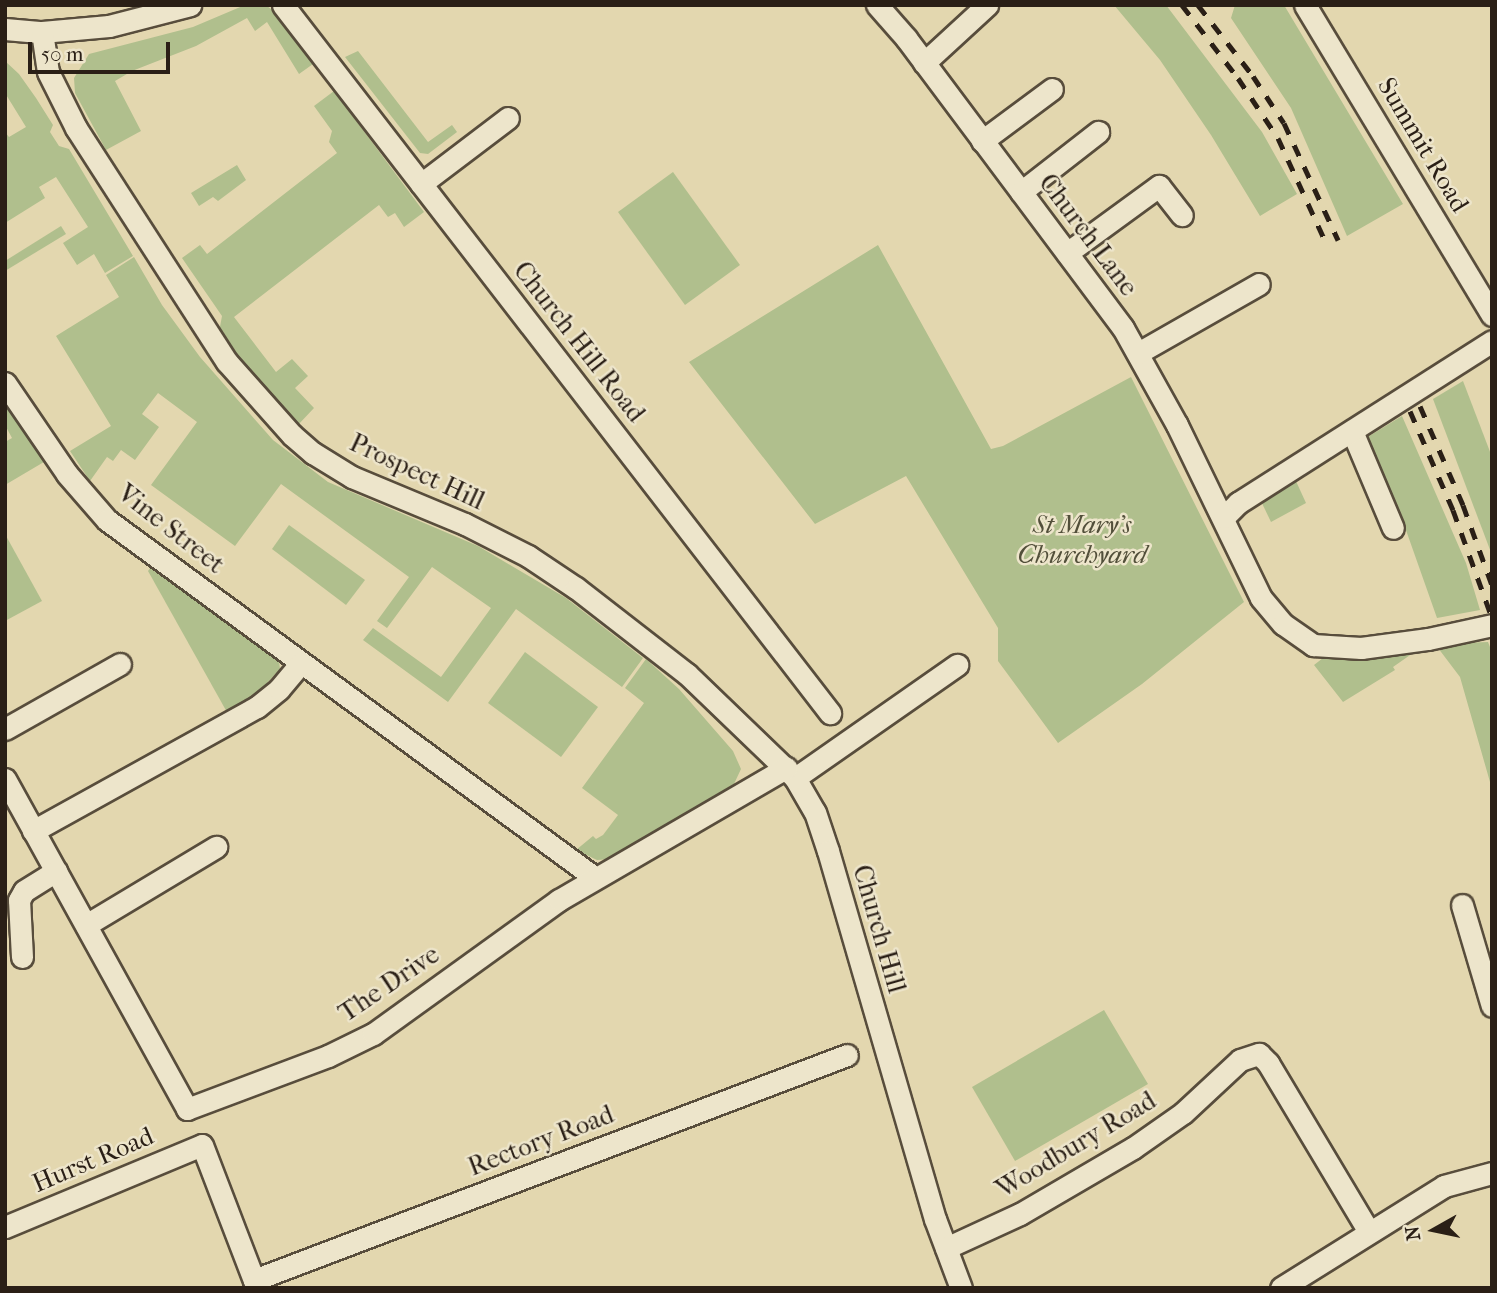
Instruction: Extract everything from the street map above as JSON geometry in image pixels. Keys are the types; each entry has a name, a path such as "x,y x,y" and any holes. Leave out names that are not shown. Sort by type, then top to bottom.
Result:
{"street":[{"path":"5,29 42,32 109,26 190,5"},
{"name":"Church Hill Road","path":"283,5 830,713"},
{"name":"Church Lane","path":"877,5 1067,253 1138,353 1224,517 1261,598 1295,634 1313,645 1326,648 1386,645 1492,625"},
{"path":"924,63 987,5"},
{"name":"Summit Road","path":"1304,5 1492,315"},
{"name":"Prospect Hill","path":"42,32 48,72 82,137 227,362 292,435 352,477 466,524 538,562 687,674 790,773"},
{"path":"982,141 1052,89"},
{"path":"421,184 508,118"},
{"path":"1021,192 1098,132"},
{"path":"1067,253 1159,186 1182,215"},
{"path":"1138,353 1259,284"},
{"path":"1224,517 1238,503 1492,341"},
{"name":"Vine Street","path":"5,383 67,474 107,520 594,877"},
{"path":"1352,430 1393,528"},
{"path":"33,831 257,706 279,689 302,663"},
{"path":"5,729 120,664"},
{"path":"790,773 957,665"},
{"name":"The Drive","path":"5,779 187,1109 328,1056 373,1034 594,877 790,773"},
{"name":"Church Hill","path":"790,773 810,802 828,850 946,1248 961,1288"},
{"path":"86,925 216,847"},
{"path":"22,957 19,900 24,891 56,871"},
{"path":"1462,905 1492,1006"},
{"name":"Woodbury Road","path":"946,1248 1020,1214 1133,1148 1183,1113 1240,1060 1259,1054 1268,1063 1369,1232"},
{"name":"Rectory Road","path":"256,1284 847,1055"},
{"name":"Hurst Road","path":"5,1227 202,1145 256,1284"},
{"path":"1280,1288 1444,1186 1492,1173"}],"green space":[{"path":"245,5 266,5 272,10 313,64 299,74 267,22 255,31 247,18 196,46 132,71 115,81 141,131 106,150 75,93 74,78 89,54 193,27"},
{"path":"1114,5 1166,5 1262,132 1297,194 1260,216 1211,135 1160,60"},
{"path":"1235,5 1284,5 1403,204 1347,236 1291,108 1231,18"},
{"path":"358,51 428,142 452,125 457,132 428,154 420,153 345,57"},
{"path":"5,61 19,74 36,98 53,125 50,132 59,146 69,149 133,256 105,273 94,254 77,265 63,243 88,227 56,177 39,187 45,198 5,223 5,132 9,137 26,127 5,93"},
{"path":"334,91 424,212 404,227 395,213 388,217 379,205 234,317 276,372 292,359 308,376 295,388 314,408 297,426 262,389 219,332 222,316 182,258 200,245 207,254 337,153 329,142 332,131 314,106"},
{"path":"237,165 246,180 218,201 213,197 199,206 191,193"},
{"path":"673,172 740,265 685,305 618,212"},
{"path":"61,226 66,234 5,271 5,261"},
{"name":"St Mary's Churchyard","path":"878,245 991,449 1003,446 1131,377 1244,602 1142,684 1058,743 998,661 998,628 906,476 815,524 689,362"},
{"path":"134,257 162,305 200,357 273,440 328,482 478,546 566,598 643,658 622,687 516,609 448,702 363,640 373,628 441,677 491,608 432,567 387,628 377,621 409,577 281,484 235,546 151,485 197,422 158,393 142,414 159,427 135,460 121,450 113,461 107,457 90,481 70,451 111,426 56,336 119,297 106,275"},
{"path":"1463,381 1492,457 1492,555 1433,399"},
{"path":"5,393 49,459 5,485 5,442 12,438 5,425"},
{"path":"1402,416 1466,563 1480,610 1437,618 1401,516 1366,438"},
{"path":"1295,479 1306,503 1271,522 1260,499"},
{"path":"289,525 365,580 346,605 272,549"},
{"path":"5,534 42,601 5,621"},
{"path":"151,567 279,661 280,669 252,699 228,714 148,571"},
{"path":"1488,642 1492,652 1492,789 1460,677 1435,644"},
{"path":"525,652 598,707 561,757 488,703"},
{"path":"1413,653 1393,667 1395,670 1343,702 1314,665 1323,658"},
{"path":"646,659 679,689 733,751 741,769 734,784 611,859 597,860 576,850 593,836 596,839 603,835 618,815 582,788 644,703 625,688"},
{"path":"1104,1010 1148,1084 1015,1161 972,1087"}],"railway":[{"path":"1182,5 1238,78 1278,138 1327,245"},
{"path":"1198,5 1253,76 1284,123 1338,240"},
{"path":"1420,406 1463,505 1492,585"},
{"path":"1410,411 1453,510 1492,618"}]}
